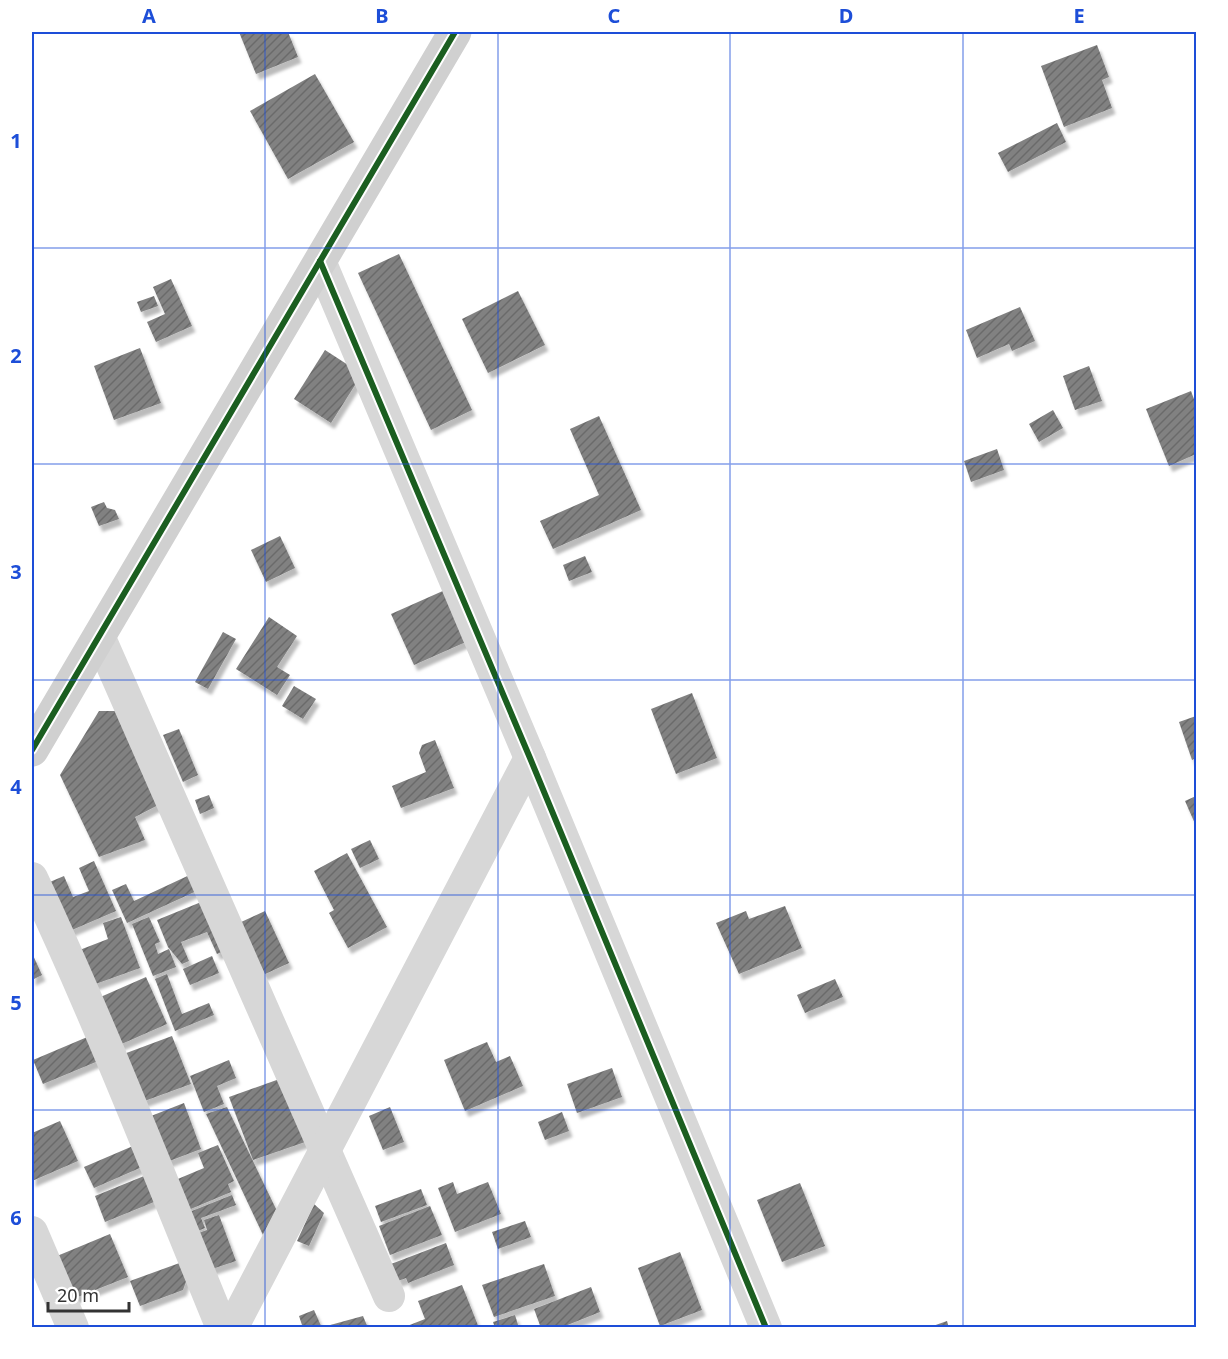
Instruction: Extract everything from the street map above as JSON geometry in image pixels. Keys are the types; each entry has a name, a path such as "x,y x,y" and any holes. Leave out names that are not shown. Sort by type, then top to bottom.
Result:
{"street":[{"path":"32,750 455,32"},
{"path":"320,261 530,758 766,1328"},
{"path":"99,636 389,1296"},
{"path":"232,1328 530,758"},
{"path":"32,878 117,1071 222,1328"},
{"path":"32,1232 73,1328"}],"building":[{"path":"239,32 288,32 298,57 256,74"},
{"path":"1097,45 1109,77 1102,80 1112,108 1064,127 1041,66"},
{"path":"315,74 354,142 288,179 250,111"},
{"path":"1057,123 1066,142 1008,172 998,153"},
{"path":"399,254 472,410 431,430 358,273"},
{"path":"171,279 192,326 156,342 147,322 165,314 153,287"},
{"path":"518,291 545,345 488,373 462,319"},
{"path":"154,296 158,306 141,312 137,302"},
{"path":"1020,307 1035,341 1012,351 1009,344 977,358 966,330"},
{"path":"140,348 161,403 114,420 94,366"},
{"path":"325,350 362,374 331,423 294,399"},
{"path":"1089,366 1102,401 1075,410 1063,376"},
{"path":"1191,391 1196,405 1196,454 1169,466 1146,409"},
{"path":"1053,410 1063,428 1039,442 1029,424"},
{"path":"599,416 641,510 553,549 540,521 599,495 570,429"},
{"path":"997,449 1004,470 971,482 964,461"},
{"path":"104,502 107,508 115,510 119,519 99,526 91,507"},
{"path":"280,536 295,568 266,582 251,550"},
{"path":"585,556 592,572 569,581 563,565"},
{"path":"445,590 468,641 414,665 391,614"},
{"path":"269,617 297,636 277,667 290,675 277,695 236,669"},
{"path":"223,632 236,639 208,689 195,682"},
{"path":"294,686 316,699 303,719 282,706"},
{"path":"692,693 717,758 676,774 651,709"},
{"path":"99,711 118,711 164,802 135,817 145,840 99,857 60,775"},
{"path":"1196,716 1196,758 1192,760 1179,722"},
{"path":"179,729 198,775 183,782 163,735"},
{"path":"435,740 454,788 401,808 392,786 426,772 419,753 422,745"},
{"path":"209,795 214,808 200,814 195,800"},
{"path":"1196,796 1196,826 1185,801"},
{"path":"370,840 379,859 360,868 351,849"},
{"path":"347,853 387,927 348,948 329,913 334,910 314,871"},
{"path":"94,861 116,911 65,933 45,884 64,876 73,897 89,891 79,868"},
{"path":"196,872 203,888 127,923 112,890 126,884 134,901"},
{"path":"211,898 231,948 217,954 207,932 181,942 189,961 182,964 168,947 157,920"},
{"path":"785,906 802,948 739,974 716,923 746,911 749,919"},
{"path":"265,911 289,963 263,975 239,923"},
{"path":"121,917 140,968 90,986 77,951 108,939 103,923"},
{"path":"149,917 160,942 155,944 158,954 169,949 176,967 153,976 132,924"},
{"path":"32,953 42,975 32,980"},
{"path":"212,956 219,973 190,985 183,969"},
{"path":"167,974 182,1014 209,1003 214,1015 175,1031 155,979"},
{"path":"146,977 167,1024 117,1046 96,999"},
{"path":"835,979 843,997 805,1013 797,995"},
{"path":"92,1035 103,1059 43,1084 33,1060"},
{"path":"172,1036 191,1084 139,1103 121,1055"},
{"path":"487,1042 496,1062 510,1056 523,1086 465,1111 444,1060"},
{"path":"229,1060 236,1078 217,1086 224,1104 204,1112 190,1076"},
{"path":"612,1068 622,1097 577,1113 567,1084"},
{"path":"285,1077 308,1141 253,1160 229,1097"},
{"path":"184,1103 201,1149 164,1163 146,1118"},
{"path":"227,1107 276,1209 263,1235 206,1114"},
{"path":"390,1107 404,1142 383,1150 369,1116"},
{"path":"562,1112 569,1131 545,1140 538,1122"},
{"path":"60,1121 78,1161 32,1181 32,1133"},
{"path":"218,1145 234,1181 228,1184 231,1192 186,1211 173,1181 204,1168 198,1153"},
{"path":"133,1146 142,1167 94,1188 84,1167"},
{"path":"144,1176 154,1202 105,1222 95,1196"},
{"path":"453,1182 457,1194 488,1182 501,1214 455,1232 438,1188"},
{"path":"800,1183 825,1246 782,1262 757,1200"},
{"path":"421,1189 427,1205 381,1222 375,1206"},
{"path":"232,1195 236,1205 201,1218 205,1228 190,1234 182,1215"},
{"path":"314,1204 324,1213 309,1246 297,1241"},
{"path":"430,1206 442,1235 390,1255 379,1226"},
{"path":"219,1215 236,1261 206,1271 193,1235 207,1230 204,1220"},
{"path":"525,1221 531,1237 498,1249 492,1232"},
{"path":"110,1234 128,1277 75,1298 57,1256"},
{"path":"446,1243 454,1265 408,1283 406,1278 398,1281 391,1264"},
{"path":"680,1252 702,1310 660,1326 638,1268"},
{"path":"185,1261 189,1273 183,1290 140,1306 130,1281"},
{"path":"544,1264 555,1296 494,1317 482,1285"},
{"path":"462,1285 479,1328 402,1328 425,1319 418,1301"},
{"path":"591,1287 600,1312 560,1328 541,1328 534,1309"},
{"path":"314,1310 322,1328 303,1328 299,1316"},
{"path":"515,1315 519,1328 495,1328 493,1322"},
{"path":"363,1316 368,1328 323,1328 323,1327"},
{"path":"947,1321 949,1328 930,1328 930,1327"}],"cycle path":[{"path":"32,750 455,32"},
{"path":"320,261 530,758 766,1328"}]}
